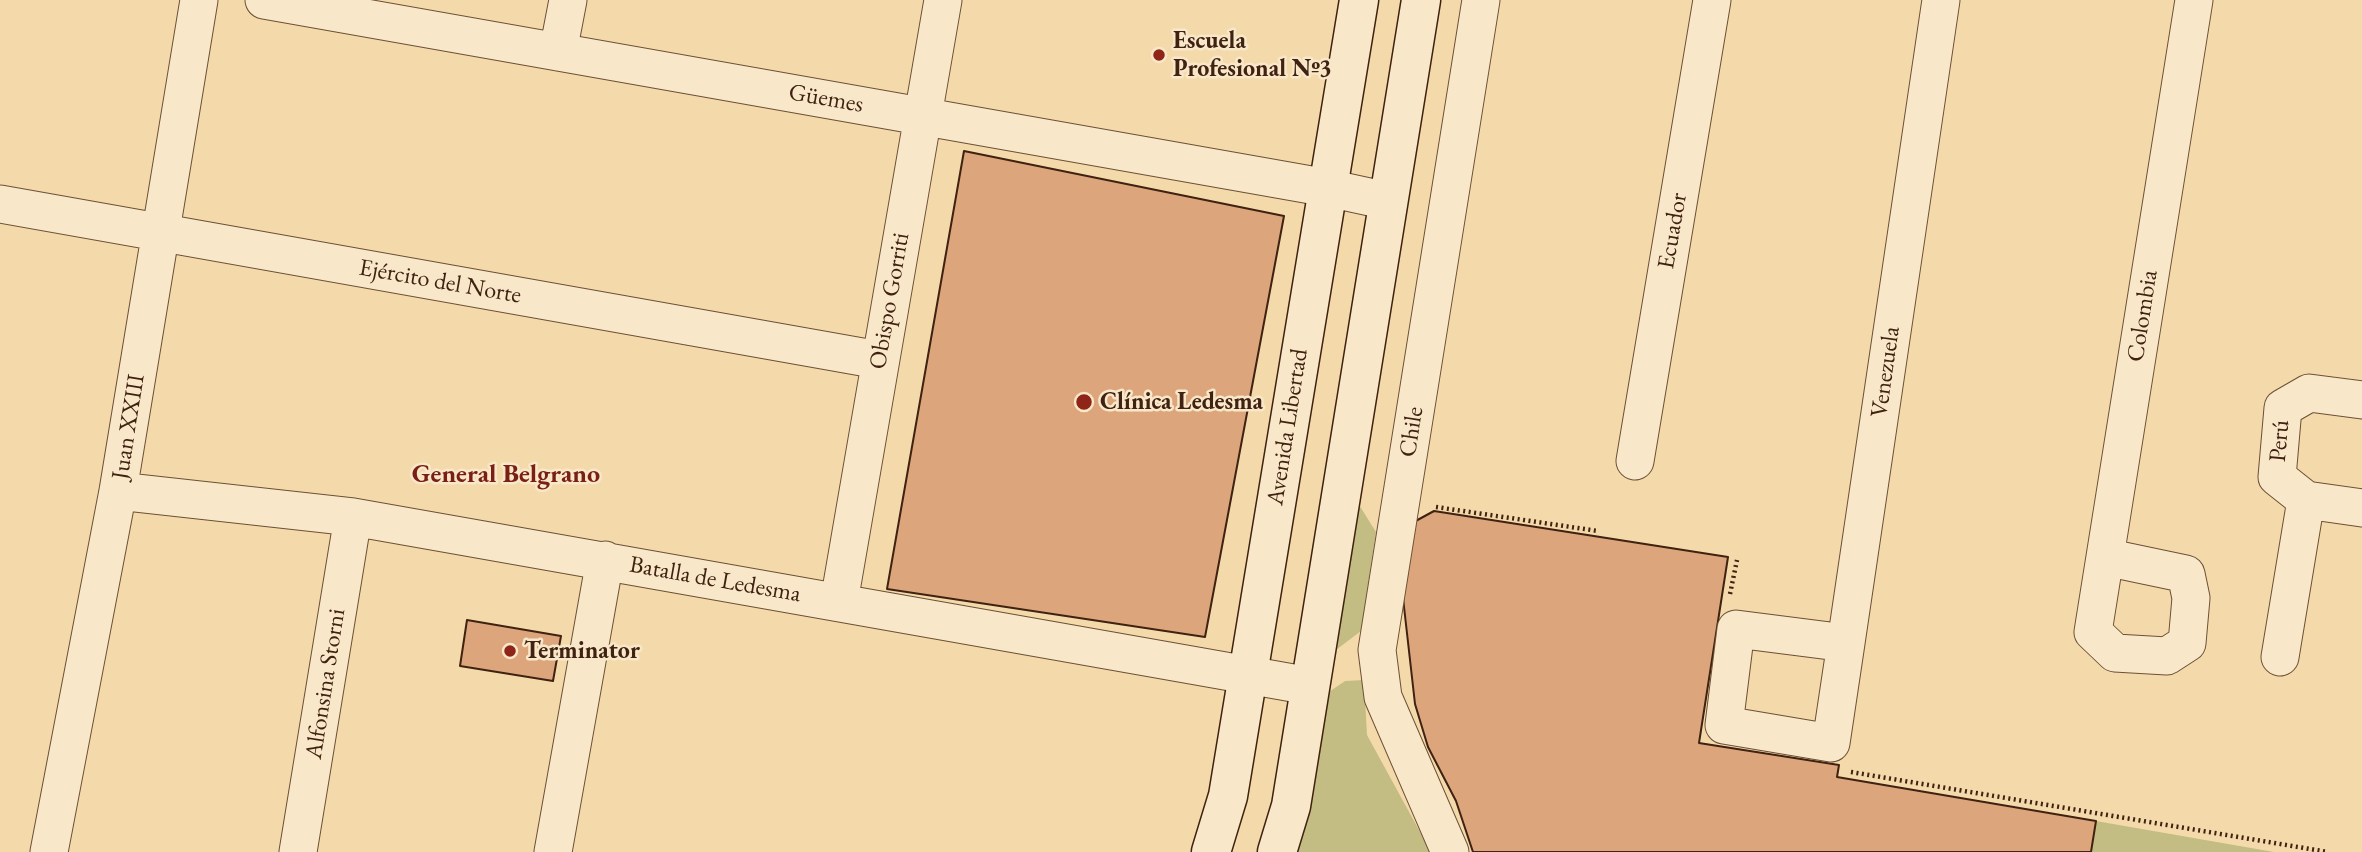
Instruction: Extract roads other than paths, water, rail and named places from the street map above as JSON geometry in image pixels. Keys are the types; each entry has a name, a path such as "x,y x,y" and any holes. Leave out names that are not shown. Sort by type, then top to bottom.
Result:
{"main road":[{"name":"Avenida Libertad","path":"1211,852 1228,796 1359,0"},
{"path":"1277,852 1291,806 1421,0"}],"street":[{"name":"Juan XXIII","path":"50,852 118,491 199,0"},
{"name":"Güemes","path":"264,0 1328,188 1388,201"},
{"path":"558,52 568,0"},
{"name":"Obispo Gorriti","path":"839,601 943,0"},
{"name":"Chile","path":"1450,852 1383,697 1377,650 1481,0"},
{"name":"Ecuador","path":"1635,461 1712,0"},
{"name":"Venezuela","path":"1846,643 1736,629 1724,725 1837,757 1846,643 1941,0"},
{"name":"Colombia","path":"2105,557 2186,575 2191,598 2187,643 2167,656 2115,653 2092,632 2194,0"},
{"name":"Ejército del Norte","path":"0,204 879,360"},
{"name":"Perú","path":"2306,500 2277,477 2283,408 2309,393 2362,400"},
{"name":"Batalla de Ledesma","path":"118,491 353,517 1310,685"},
{"path":"2280,657 2306,500 2362,508"},
{"name":"Alfonsina Storni","path":"298,852 353,517"},
{"path":"563,850 605,560"}],"place":[{"name":"Escuela Profesional Nº3","path":"1159,55"},
{"name":"Clínica Ledesma","path":"1084,402"},
{"name":"Terminator","path":"510,651"}],"district":[{"name":"General Belgrano","path":"506,475"}]}
